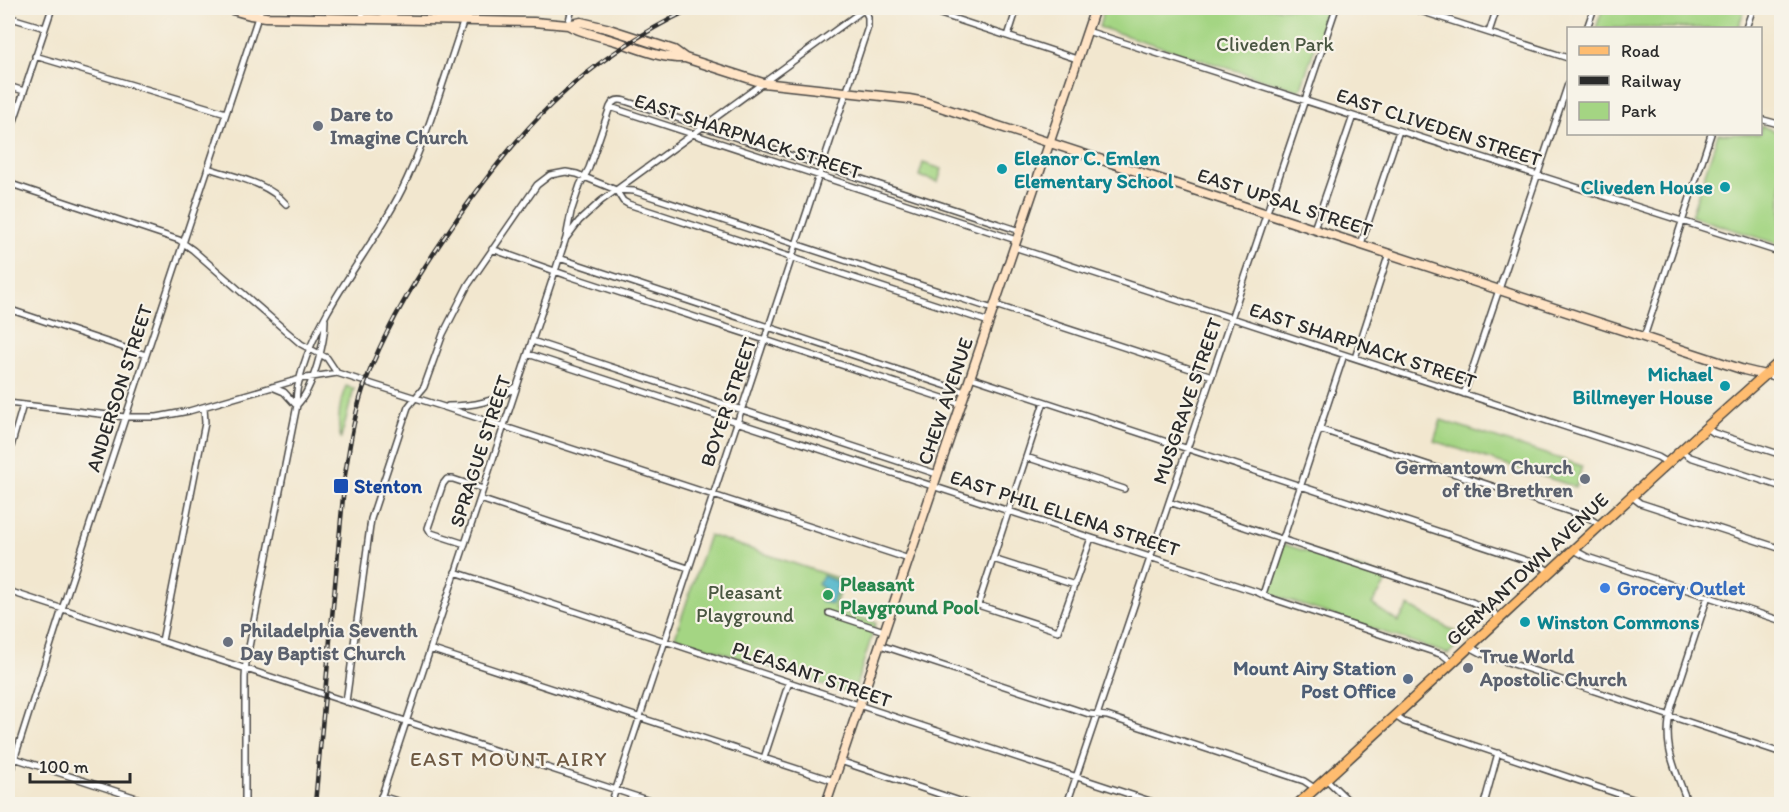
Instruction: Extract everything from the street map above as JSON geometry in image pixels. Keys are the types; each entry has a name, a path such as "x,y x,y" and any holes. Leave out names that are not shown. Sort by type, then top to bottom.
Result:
{"main road":[{"name":"GERMANTOWN AVENUE","path":"1299,804 1631,496 1782,360"}],"street":[{"path":"8,140 52,8"},
{"name":"EAST UPSAL STREET","path":"225,8 362,19 534,22 568,25 579,32 613,40 671,59 685,58 763,83 925,102 1765,375"},
{"path":"362,19 363,8"},
{"path":"245,804 245,669 297,405 296,395 300,378 318,327 325,319 346,279 390,213 408,176 423,140 468,8"},
{"path":"568,25 572,8"},
{"path":"566,238 586,214 616,190 865,8"},
{"name":"BOYER STREET","path":"611,804 868,27 865,8"},
{"path":"922,8 1077,59"},
{"path":"1008,36 1017,8"},
{"name":"CHEW AVENUE","path":"826,804 1095,8"},
{"name":"MUSGRAVE STREET","path":"1067,804 1336,8"},
{"path":"1411,8 1567,57"},
{"path":"1489,32 1497,8"},
{"path":"1587,27 1594,8"},
{"path":"1746,27 1753,8"},
{"name":"ANDERSON STREET","path":"8,779 11,757 260,12"},
{"path":"8,17 45,28"},
{"name":"EAST CLIVEDEN STREET","path":"1087,31 1782,253"},
{"path":"35,56 226,113"},
{"path":"8,86 24,91"},
{"path":"1464,394 1567,90"},
{"name":"EAST SHARPNACK STREET","path":"1020,231 622,100 613,101 610,107 819,175 1231,317 1658,457 1668,463"},
{"name":"SPRAGUE STREET","path":"379,804 566,238 571,212 610,107"},
{"path":"1314,229 1353,116"},
{"path":"1762,119 1782,125"},
{"path":"1361,244 1399,130"},
{"path":"1644,337 1711,135"},
{"path":"208,168 266,187 286,204"},
{"path":"346,702 371,519 408,407 424,387 438,345 474,275 537,185 555,173 566,172 616,190 634,191 1212,376"},
{"path":"8,183 184,243 309,349 330,362 337,373"},
{"path":"616,190 623,201 628,204 989,322"},
{"path":"492,249 961,404"},
{"path":"1355,358 1389,253"},
{"path":"559,258 965,392"},
{"path":"8,309 146,355"},
{"path":"297,405 308,391 324,336 325,319"},
{"name":"EAST PHIL ELLENA STREET","path":"532,341 937,474"},
{"name":"EAST PHIL ELLENA STREET","path":"528,354 1263,594 1443,655 1453,663"},
{"path":"1263,594 1344,354"},
{"path":"8,403 126,417 167,416 300,378 337,373 909,559"},
{"path":"1765,375 1782,379"},
{"path":"970,377 1544,567 1550,572"},
{"path":"444,406 490,402 517,386"},
{"path":"272,387 284,392 297,405"},
{"path":"1044,402 978,605 1058,631 1091,538"},
{"path":"8,457 23,405"},
{"path":"162,641 205,423 204,407"},
{"path":"1707,428 1714,433 1782,455"},
{"path":"1319,429 1589,518 1600,525"},
{"path":"1681,451 1690,457 1782,487"},
{"path":"1026,457 1124,489"},
{"path":"465,544 434,534 429,531 429,525 443,484 447,479 483,489"},
{"path":"1631,496 1640,503 1782,549"},
{"path":"480,499 688,568"},
{"path":"1169,502 1472,602 1493,612 1500,619"},
{"path":"1574,550 1587,557 1782,621"},
{"path":"993,559 1075,585"},
{"name":"PLEASANT STREET","path":"455,572 1159,804"},
{"path":"8,591 659,804"},
{"path":"1688,804 1668,746 1667,731 1669,716 1708,596"},
{"path":"829,613 884,631"},
{"path":"880,645 1089,714 1107,716 1304,781 1316,789"},
{"path":"1470,647 1483,654 1782,753"},
{"path":"430,649 834,781"},
{"path":"764,758 789,682"},
{"path":"1395,717 1404,722 1648,804"},
{"path":"1484,804 1498,753"},
{"path":"11,757 155,804"},
{"path":"840,761 969,804"},
{"path":"1326,779 1352,804"},
{"path":"381,796 407,804"}],"green space":[{"name":"Cliveden Park","path":"1104,8 1328,8 1301,88 1297,90 1099,27"},
{"path":"1603,8 1745,8 1738,27 1596,27"},
{"path":"1762,126 1781,133 1781,245 1691,216 1718,135 1762,135"},
{"path":"923,163 942,169 938,182 919,176"},
{"path":"346,386 354,389 341,438 339,412"},
{"path":"1441,420 1582,466 1576,487 1434,441"},
{"name":"Pleasant Playground","path":"709,535 843,580 834,609 876,623 853,695 675,637"},
{"path":"1283,544 1389,578 1372,604 1398,622 1409,606 1466,638 1448,654 1269,594"}],"water":[{"name":"Pleasant Playground Pool","path":"823,576 839,582 832,604 820,601 824,589 818,584"}],"railway":[{"path":"315,804 345,475 359,402 383,340 412,287 446,235 498,164 525,132 583,76 652,29 693,8"}],"place":[{"name":"Dare to Imagine Church","path":"318,126"},
{"name":"Eleanor C. Emlen Elementary School","path":"1002,169"},
{"name":"Cliveden House","path":"1725,187"},
{"name":"Michael Billmeyer House","path":"1725,386"},
{"name":"Germantown Church of the Brethren","path":"1585,479"},
{"name":"Stenton","path":"341,486"},
{"name":"Grocery Outlet","path":"1605,588"},
{"name":"Pleasant Playground Pool","path":"828,595"},
{"name":"Winston Commons","path":"1525,622"},
{"name":"Philadelphia Seventh Day Baptist Church","path":"228,642"},
{"name":"True World Apostolic Church","path":"1468,668"},
{"name":"Mount Airy Station Post Office","path":"1408,679"}],"district":[{"name":"EAST MOUNT AIRY","path":"509,759"}]}
